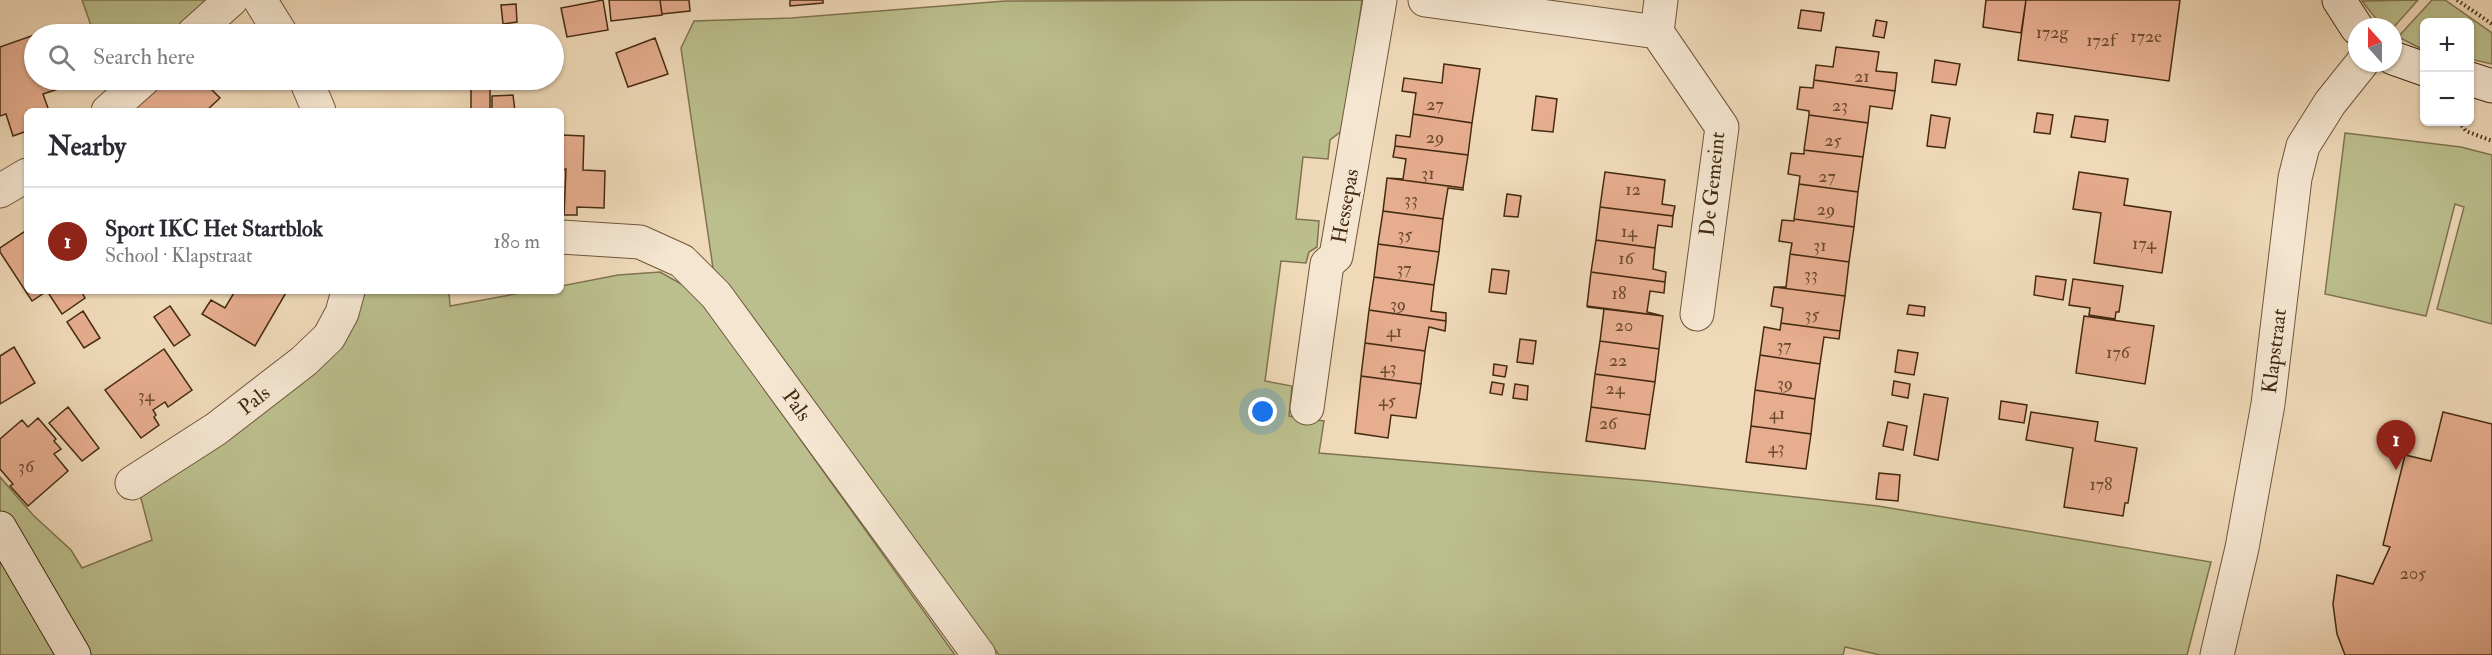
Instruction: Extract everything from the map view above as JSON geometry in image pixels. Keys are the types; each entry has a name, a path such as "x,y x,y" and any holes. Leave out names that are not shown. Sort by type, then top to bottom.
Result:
{"street":[{"path":"204,24 231,0"},
{"path":"260,0 275,24"},
{"name":"Hessepas","path":"1307,408 1327,264 1336,256 1380,0"},
{"path":"1425,0 1657,33 1661,0"},
{"path":"2339,0 2351,18"},
{"name":"De Gemeint","path":"1657,33 1722,127 1697,314"},
{"path":"2402,61 2420,68"},
{"name":"Klapstraat","path":"2217,655 2242,548 2268,404 2295,178 2303,146 2330,103 2355,72"},
{"path":"2474,81 2492,86"},
{"path":"111,108 132,90"},
{"path":"310,90 318,108"},
{"path":"0,191 24,177"},
{"name":"Pals","path":"564,237 640,242 682,261 709,288 979,655"},
{"name":"Pals","path":"132,483 216,429 304,361 329,337 342,313 347,294"},
{"path":"0,528 74,655"}],"path":[{"path":"2457,0 2492,24"},
{"path":"2462,126 2466,131 2492,141"}],"green space":[{"path":"82,0 210,0 184,24 90,24"},
{"path":"1362,0 1344,129 1330,140 1328,159 1303,157 1296,219 1319,221 1317,247 1309,252 1306,263 1281,261 1265,381 1292,386 1289,416 1324,421 1319,453 1649,481 1878,506 2211,562 2187,655 1880,655 1845,647 1843,655 999,655 714,275 681,48 694,21 791,18 1005,1"},
{"path":"2418,0 2402,18 2376,18 2362,1"},
{"path":"2432,0 2445,0 2471,18 2420,18 2420,48 2402,39 2402,33"},
{"path":"2474,20 2492,33 2492,64 2474,60"},
{"path":"2345,133 2461,147 2492,155 2492,324 2437,309 2464,207 2455,204 2426,316 2325,294"},
{"path":"660,272 685,286 702,302 955,655 86,655 0,514 0,477 33,515 71,550 82,568 152,540 139,491 355,294 449,294 450,306 515,294 564,294 564,285 618,275"},
{"path":"0,558 57,655 0,655"}],"building":[{"path":"603,0 608,30 567,37 561,8"},
{"path":"609,0 660,0 662,15 611,21"},
{"path":"660,0 689,0 690,11 662,14"},
{"path":"790,0 823,0 823,3 790,6"},
{"path":"1986,0 2026,0 2021,33 1983,27"},
{"path":"2026,0 2180,0 2169,81 2018,60"},
{"path":"516,4 517,22 503,24 501,5"},
{"path":"1801,10 1824,13 1821,31 1798,28"},
{"path":"1876,20 1887,22 1884,38 1873,36"},
{"path":"655,38 668,74 628,87 616,53"},
{"path":"24,39 24,90 55,90 43,94 48,108 24,108 24,132 13,136 6,114 0,116 0,47"},
{"path":"1836,47 1879,52 1876,71 1897,73 1895,91 1814,80 1816,65 1833,67"},
{"path":"1935,60 1960,64 1956,85 1932,82"},
{"path":"1444,64 1480,69 1472,123 1413,114 1416,93 1402,91 1404,78 1442,83"},
{"path":"1814,80 1895,91 1892,109 1870,106 1868,123 1809,115 1809,111 1797,109 1800,87 1813,88"},
{"path":"155,90 212,90 220,98 209,108 135,108"},
{"path":"471,90 490,90 490,108 471,108"},
{"path":"513,95 515,108 492,108 492,96"},
{"path":"1536,96 1557,99 1553,132 1532,130"},
{"path":"2037,113 2053,115 2050,134 2034,132"},
{"path":"1413,114 1472,123 1468,155 1395,146 1396,135 1410,137"},
{"path":"1809,115 1868,123 1863,157 1804,150"},
{"path":"1931,115 1950,118 1945,148 1927,146"},
{"path":"2075,116 2108,120 2105,142 2071,137"},
{"path":"564,135 584,136 583,170 605,171 604,208 577,207 577,215 564,215 566,169 564,170"},
{"path":"1395,146 1468,155 1463,188 1387,178 1403,179 1406,159 1393,157"},
{"path":"1804,150 1863,157 1858,192 1799,184 1800,176 1788,174 1791,153 1804,154"},
{"path":"566,169 564,215 564,170"},
{"path":"1605,172 1665,180 1662,204 1675,206 1673,216 1600,207"},
{"path":"2079,172 2128,179 2124,205 2171,212 2162,273 2094,263 2101,213 2073,209"},
{"path":"1387,178 1463,188 1463,190 1448,188 1443,219 1383,211"},
{"path":"1799,184 1858,192 1854,227 1794,219"},
{"path":"1507,194 1521,196 1518,217 1504,216"},
{"path":"1600,207 1673,216 1672,227 1658,225 1655,248 1596,240"},
{"path":"1383,211 1443,219 1439,252 1378,244"},
{"path":"1794,219 1854,227 1849,262 1790,254 1792,243 1779,241 1782,220 1794,221"},
{"path":"24,232 24,289 0,252 0,248"},
{"path":"1596,240 1655,248 1653,269 1666,272 1665,282 1591,272"},
{"path":"1378,244 1439,252 1434,285 1374,277"},
{"path":"1790,254 1849,262 1845,296 1774,287 1786,287"},
{"path":"1492,269 1509,271 1506,294 1489,292"},
{"path":"1591,272 1665,282 1664,293 1650,291 1647,312 1663,316 1587,306"},
{"path":"2036,276 2066,280 2063,300 2034,295"},
{"path":"1374,277 1434,285 1431,311 1446,313 1446,321 1369,310"},
{"path":"2073,279 2123,286 2119,312 2116,312 2115,319 2089,315 2090,308 2069,305"},
{"path":"1774,287 1845,296 1840,331 1781,323 1783,308 1771,306"},
{"path":"27,294 42,294 32,301"},
{"path":"49,294 83,294 85,298 62,314"},
{"path":"233,294 285,294 255,346 202,314 211,300 225,308"},
{"path":"1909,305 1925,307 1924,316 1907,314"},
{"path":"170,306 190,335 174,346 154,317"},
{"path":"1604,309 1663,316 1659,349 1600,341"},
{"path":"1369,310 1446,321 1445,331 1429,327 1425,351 1365,343"},
{"path":"83,311 100,338 84,348 67,322"},
{"path":"2084,316 2154,326 2145,384 2076,373"},
{"path":"1781,323 1840,331 1839,339 1824,337 1820,364 1760,355 1764,327 1780,330"},
{"path":"1520,339 1536,341 1533,364 1517,362"},
{"path":"1600,341 1659,349 1655,382 1595,374"},
{"path":"1365,343 1425,351 1421,384 1361,376"},
{"path":"14,347 35,383 0,404 0,356"},
{"path":"164,349 192,390 168,407 165,402 153,410 159,425 141,438 105,390"},
{"path":"1898,350 1918,353 1914,375 1895,372"},
{"path":"1760,355 1820,364 1815,399 1755,390"},
{"path":"1494,364 1507,366 1505,377 1493,375"},
{"path":"1595,374 1655,382 1650,415 1591,407"},
{"path":"1361,376 1421,384 1416,418 1391,415 1388,438 1355,433"},
{"path":"1894,381 1910,384 1908,398 1892,395"},
{"path":"1492,382 1504,384 1502,395 1490,393"},
{"path":"1515,384 1528,386 1527,400 1513,398"},
{"path":"1755,390 1815,399 1811,434 1751,426"},
{"path":"1924,394 1948,398 1938,460 1914,455"},
{"path":"2001,401 2027,405 2024,423 1999,419"},
{"path":"68,407 99,448 82,461 49,423"},
{"path":"1591,407 1650,415 1645,449 1586,441"},
{"path":"2031,412 2098,422 2095,441 2137,448 2128,503 2125,503 2123,516 2064,507 2073,448 2026,440"},
{"path":"2443,412 2492,424 2492,655 2345,655 2337,634 2333,604 2337,575 2373,584 2390,547 2383,545 2405,455 2431,461"},
{"path":"38,418 56,439 54,441 61,449 54,454 68,471 28,506 10,486 13,484 0,469 0,439 22,420 28,427"},
{"path":"1888,422 1907,426 1903,450 1883,446"},
{"path":"1751,426 1811,434 1806,469 1746,462"},
{"path":"1879,473 1900,475 1898,501 1876,499"}],"place":[{"name":"Sport IKC Het Startblok","path":"2396,470"}]}
